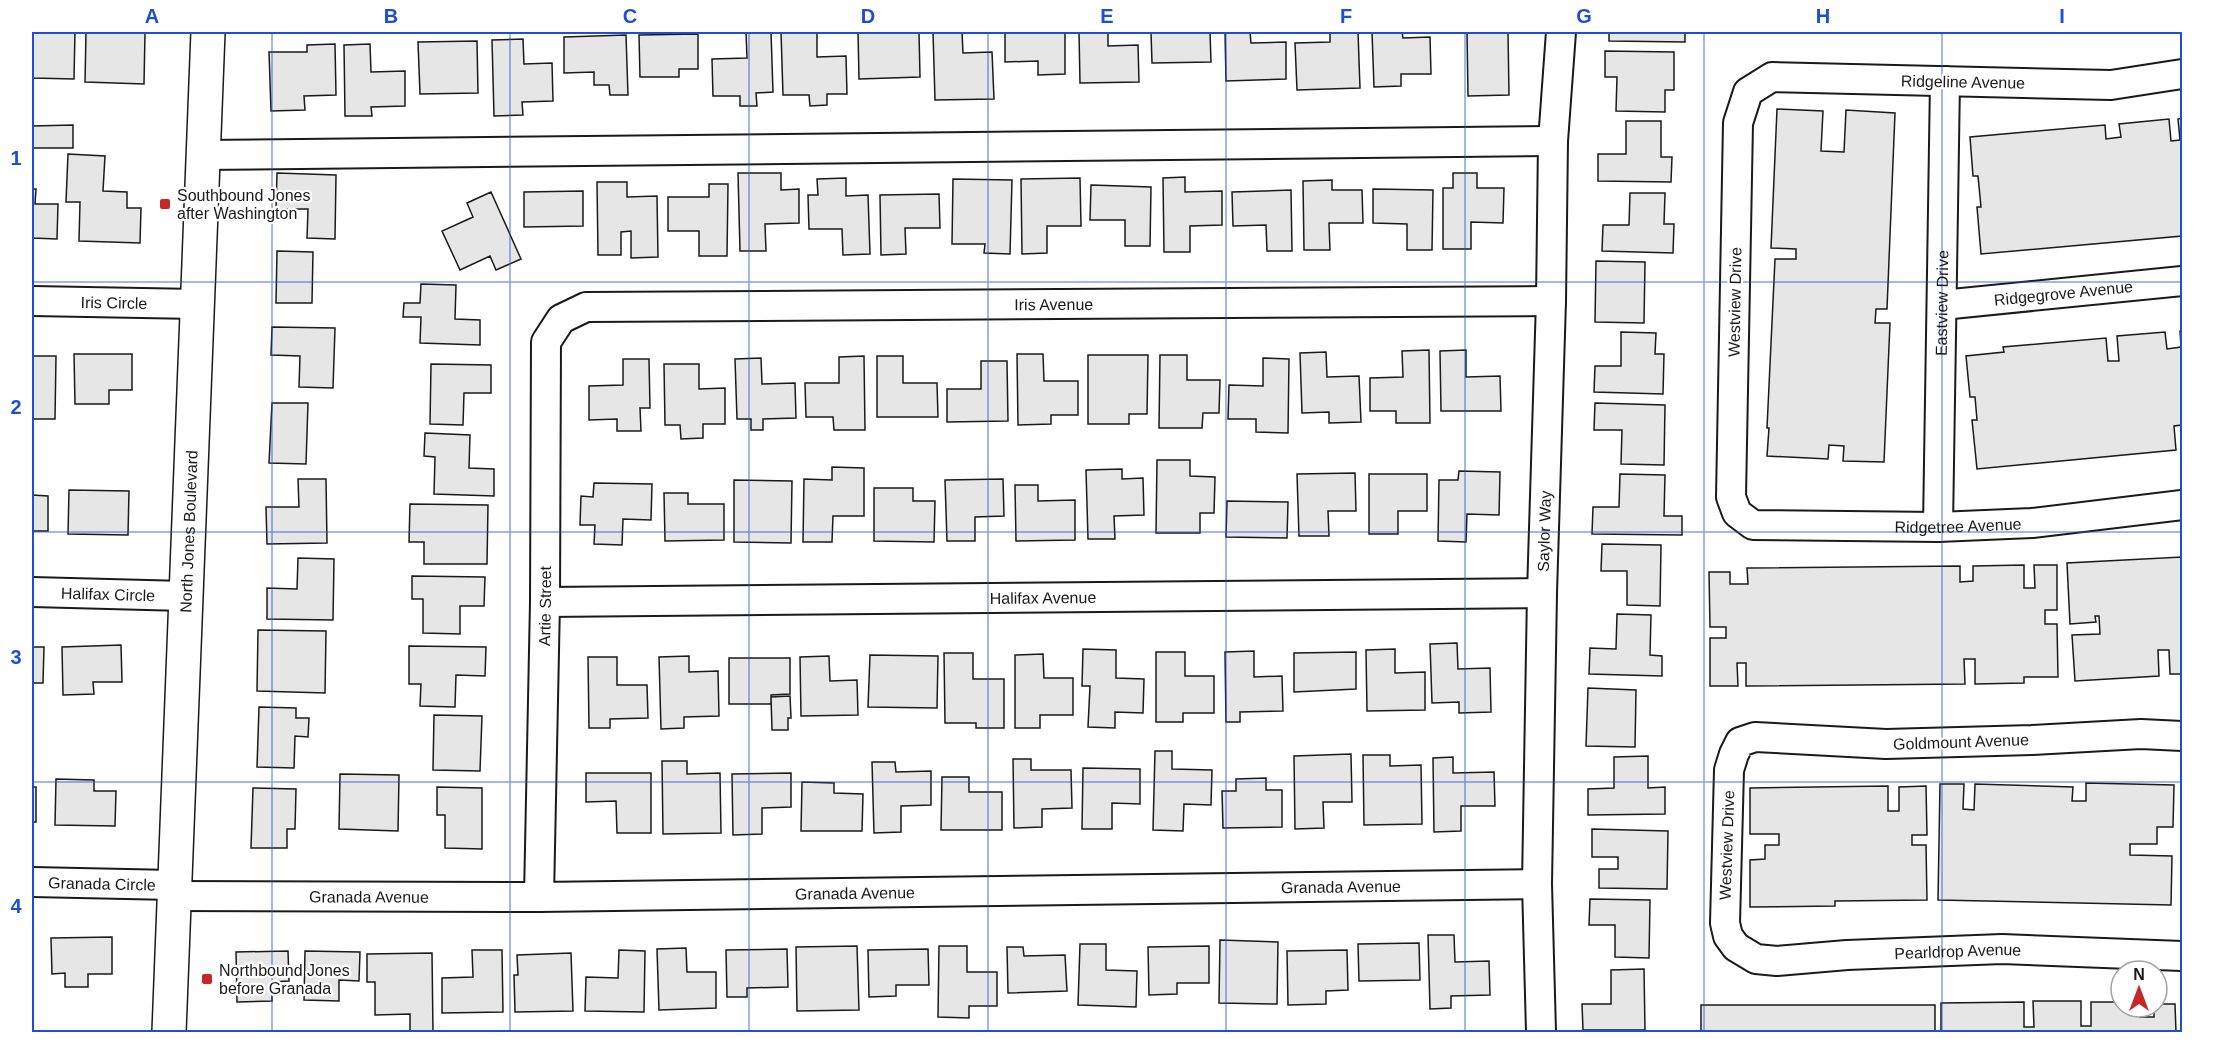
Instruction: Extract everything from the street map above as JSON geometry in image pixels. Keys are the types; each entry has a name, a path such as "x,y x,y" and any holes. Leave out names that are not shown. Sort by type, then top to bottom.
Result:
{"main road":[{"name":"North Jones Boulevard","path":"169,1032 208,32"}],"street":[{"name":"Saylor Way","path":"1541,1032 1537,884 1542,593 1551,300 1553,141 1561,32"},
{"name":"Ridgeline Avenue","path":"1748,92 1772,77 2111,85 2182,74"},
{"name":"Eastview Drive","path":"1938,527 1945,81"},
{"name":"Westview Drive","path":"1737,513 1731,497 1738,123 1748,92"},
{"path":"202,155 1553,141"},
{"name":"Ridgegrove Avenue","path":"1942,305 2182,281"},
{"name":"Iris Avenue","path":"561,319 586,307 1551,300"},
{"name":"Iris Circle","path":"32,301 197,304"},
{"name":"Artie Street","path":"539,897 545,602 546,342 561,319"},
{"name":"Ridgetree Avenue","path":"1737,513 1753,525 1938,527 2032,523 2182,505"},
{"name":"Halifax Circle","path":"32,592 185,596"},
{"name":"Halifax Avenue","path":"545,602 1542,593"},
{"name":"Goldmount Avenue","path":"1740,742 1755,737 1886,744 2141,734 2182,736"},
{"name":"Westview Drive","path":"1736,947 1728,936 1725,923 1729,770 1740,742"},
{"name":"Granada Circle","path":"32,882 173,890"},
{"name":"Granada Avenue","path":"173,890 539,897 1537,884"},
{"name":"Pearldrop Avenue","path":"1736,947 1756,959 1777,961 1847,955 2002,949 2182,956"}],"building":[{"path":"32,32 75,32 74,79 32,78"},
{"path":"86,32 145,33 144,84 85,82"},
{"path":"746,32 771,32 773,92 756,93 757,106 740,106 740,96 713,96 712,59 747,58"},
{"path":"781,32 817,32 817,57 846,56 847,94 827,94 827,105 810,106 809,95 783,95"},
{"path":"858,32 919,32 920,77 859,79"},
{"path":"933,32 962,32 963,53 992,52 994,99 935,100"},
{"path":"1005,32 1065,32 1065,74 1038,75 1038,61 1005,62"},
{"path":"1079,32 1108,32 1108,46 1138,45 1139,82 1080,83"},
{"path":"1151,32 1210,32 1211,62 1152,63"},
{"path":"1225,32 1250,32 1251,43 1286,42 1286,79 1226,81"},
{"path":"1330,32 1358,32 1360,88 1297,90 1295,43 1330,42"},
{"path":"1372,32 1402,32 1403,38 1430,37 1431,74 1401,74 1401,86 1374,87"},
{"path":"1467,32 1508,32 1509,95 1468,96"},
{"path":"1609,32 1685,32 1685,42 1609,41"},
{"path":"698,34 698,69 679,69 679,77 640,77 639,35"},
{"path":"626,35 628,95 610,95 609,85 594,85 594,72 564,73 564,37"},
{"path":"523,39 524,64 552,63 553,101 522,102 523,115 494,116 492,40"},
{"path":"477,41 478,93 420,94 418,42"},
{"path":"335,44 336,95 304,96 305,110 271,111 269,52 307,52 307,45"},
{"path":"370,44 371,72 405,71 405,106 371,107 372,116 345,116 344,45"},
{"path":"1605,51 1674,52 1674,90 1665,90 1665,112 1616,111 1617,77 1605,77"},
{"path":"1777,109 1823,111 1821,151 1844,152 1846,110 1895,113 1887,309 1876,309 1875,323 1890,323 1884,462 1843,461 1844,446 1829,445 1828,459 1767,456 1775,259 1796,259 1796,249 1771,248"},
{"path":"2182,118 2182,236 1981,254 1977,207 1981,207 1978,176 1973,176 1970,137 2105,125 2106,139 2121,137 2119,124 2169,119 2171,141 2180,140 2178,119"},
{"path":"1626,121 1661,121 1661,157 1672,157 1671,182 1598,181 1598,154 1626,154"},
{"path":"73,125 73,148 32,148 32,126"},
{"path":"68,154 105,156 103,191 127,192 127,208 141,208 140,243 79,241 80,202 66,202"},
{"path":"277,173 336,175 335,239 307,238 308,209 276,209"},
{"path":"738,173 781,173 781,190 799,189 799,223 765,224 766,251 740,251"},
{"path":"1453,173 1477,173 1477,188 1504,188 1503,223 1471,222 1471,249 1443,249 1443,188 1453,188"},
{"path":"1185,177 1185,192 1222,191 1222,225 1190,226 1190,252 1164,252 1163,178"},
{"path":"846,178 846,196 868,195 870,254 843,255 842,229 809,229 808,195 818,195 817,179"},
{"path":"1080,178 1081,226 1047,226 1047,253 1022,254 1021,179"},
{"path":"953,179 1012,180 1010,254 984,253 985,244 952,244"},
{"path":"1332,180 1332,190 1362,190 1363,223 1329,223 1330,250 1304,250 1303,181"},
{"path":"597,182 627,182 627,197 657,196 658,257 631,258 631,231 621,232 621,255 598,255"},
{"path":"709,184 728,184 727,256 699,256 699,231 668,231 668,197 709,197"},
{"path":"1091,185 1151,187 1150,246 1125,246 1125,220 1090,220"},
{"path":"32,189 36,189 35,204 58,204 57,239 32,238"},
{"path":"1373,189 1433,190 1432,250 1407,250 1407,224 1373,223"},
{"path":"1291,190 1292,251 1267,251 1266,225 1233,226 1232,192"},
{"path":"583,191 583,226 524,227 524,192"},
{"path":"491,192 521,259 496,270 490,256 460,270 442,231 473,217 467,203"},
{"path":"1630,193 1665,193 1664,224 1674,224 1673,253 1602,251 1603,225 1629,225"},
{"path":"939,194 940,228 905,228 906,254 881,255 880,195"},
{"path":"277,251 313,252 312,303 276,303"},
{"path":"1596,261 1645,262 1644,323 1595,322"},
{"path":"421,284 456,285 455,319 480,320 480,345 420,343 421,317 403,317 404,303 420,303"},
{"path":"272,327 335,328 333,388 299,387 300,356 271,355"},
{"path":"2182,330 2182,425 2174,426 2176,450 1977,469 1972,420 1977,420 1975,397 1970,397 1966,356 2004,352 2003,347 2106,338 2108,361 2119,361 2117,336 2165,332 2167,349 2181,347 2180,331"},
{"path":"1621,332 1656,333 1655,354 1664,354 1663,394 1594,392 1595,366 1621,366"},
{"path":"1429,350 1430,423 1396,423 1396,411 1370,411 1370,378 1403,377 1402,351"},
{"path":"1466,350 1466,377 1500,376 1501,411 1441,411 1440,351"},
{"path":"1326,352 1327,377 1359,376 1361,422 1329,423 1329,412 1302,413 1300,353"},
{"path":"74,354 132,354 132,390 109,390 109,404 75,404"},
{"path":"1017,354 1043,354 1044,381 1078,381 1078,415 1051,415 1051,424 1018,425"},
{"path":"1088,355 1148,355 1147,414 1129,414 1129,424 1088,424"},
{"path":"1160,355 1187,355 1187,380 1220,380 1219,413 1203,413 1202,428 1159,428"},
{"path":"32,356 56,356 55,419 32,419"},
{"path":"864,356 865,430 834,430 833,417 806,417 805,383 839,383 839,357"},
{"path":"877,356 903,356 903,383 937,383 938,417 877,417"},
{"path":"761,358 762,384 795,383 796,418 763,419 763,430 751,430 751,419 737,419 735,359"},
{"path":"1263,358 1289,359 1288,433 1256,432 1256,419 1228,419 1229,385 1263,386"},
{"path":"623,359 649,359 650,408 640,408 641,431 617,431 617,419 589,420 589,386 623,385"},
{"path":"981,361 1007,361 1008,421 947,422 947,389 981,389"},
{"path":"431,364 491,365 491,393 464,393 463,425 430,424"},
{"path":"664,364 699,364 699,389 725,388 725,424 703,424 703,438 681,439 680,425 665,425"},
{"path":"272,403 308,403 306,464 269,463"},
{"path":"1595,403 1665,405 1664,465 1621,464 1622,430 1594,430"},
{"path":"425,433 470,435 469,468 494,469 494,496 434,494 435,457 424,456"},
{"path":"1157,460 1190,460 1190,476 1215,477 1214,513 1200,513 1200,533 1156,533"},
{"path":"832,467 864,468 864,516 833,516 832,542 803,542 804,479 832,480"},
{"path":"1122,469 1122,479 1143,478 1144,515 1114,516 1115,539 1088,539 1086,470"},
{"path":"1459,471 1500,472 1499,515 1467,514 1466,542 1438,541 1439,480 1458,480"},
{"path":"1355,473 1356,511 1328,511 1329,536 1299,536 1297,474"},
{"path":"1369,474 1427,474 1427,511 1398,511 1398,534 1369,534"},
{"path":"1620,474 1665,475 1664,516 1682,516 1682,535 1592,534 1593,507 1619,507"},
{"path":"298,479 326,479 327,543 267,544 266,507 299,507"},
{"path":"1003,479 1004,516 975,517 975,541 947,541 945,480"},
{"path":"734,480 792,481 791,543 734,542"},
{"path":"594,483 652,484 651,520 623,519 622,545 594,544 595,525 580,525 581,496 593,497"},
{"path":"1015,485 1038,485 1038,501 1075,500 1075,540 1016,541"},
{"path":"874,488 913,488 913,501 935,501 934,542 874,541"},
{"path":"69,490 129,491 128,535 68,534"},
{"path":"664,493 688,493 688,504 724,504 724,540 665,541"},
{"path":"32,495 48,496 48,531 32,531"},
{"path":"1227,501 1288,502 1287,538 1226,537"},
{"path":"410,504 488,505 487,564 424,564 424,542 409,542"},
{"path":"1602,544 1661,545 1660,606 1627,605 1627,571 1601,571"},
{"path":"2182,557 2182,674 2170,674 2169,650 2158,650 2159,676 2075,681 2072,635 2100,634 2099,616 2095,616 2096,622 2070,624 2067,563"},
{"path":"298,558 334,559 333,620 267,619 267,588 297,589"},
{"path":"2024,565 2024,588 2035,588 2034,565 2057,565 2057,610 2045,610 2045,624 2057,624 2058,677 2024,677 2024,683 1975,684 1975,659 1964,659 1965,684 1746,686 1746,663 1737,663 1738,686 1710,686 1710,638 1726,638 1726,627 1710,627 1709,572 1730,572 1730,584 1748,584 1747,568 1960,566 1960,582 1973,581 1973,566"},
{"path":"412,576 485,577 484,606 460,606 460,634 423,633 423,599 412,599"},
{"path":"1617,614 1651,615 1650,655 1662,656 1662,676 1589,674 1590,648 1616,649"},
{"path":"258,630 326,631 325,693 257,691"},
{"path":"1457,643 1458,669 1490,668 1491,712 1459,713 1459,702 1432,703 1430,644"},
{"path":"121,645 122,682 93,682 94,694 63,695 62,647"},
{"path":"409,646 486,647 485,676 456,675 455,707 420,706 421,684 409,684"},
{"path":"32,647 44,647 43,683 32,683"},
{"path":"1083,649 1116,650 1116,678 1144,679 1143,713 1115,712 1115,728 1088,727 1090,686 1082,686"},
{"path":"1395,649 1395,673 1425,672 1425,710 1367,711 1366,650"},
{"path":"1254,651 1254,677 1282,676 1283,711 1240,712 1240,722 1226,722 1225,652"},
{"path":"1156,652 1185,652 1185,676 1214,676 1214,713 1183,713 1183,722 1156,722"},
{"path":"1356,652 1356,689 1294,692 1294,653"},
{"path":"944,653 973,653 973,679 1004,679 1004,728 976,728 976,723 945,723"},
{"path":"1043,654 1044,678 1073,678 1073,715 1040,715 1040,728 1015,728 1015,655"},
{"path":"870,655 938,656 937,708 868,707"},
{"path":"689,656 689,672 718,671 719,716 684,717 684,728 661,729 659,657"},
{"path":"829,656 830,681 857,680 858,715 801,716 800,657"},
{"path":"588,657 617,657 617,685 647,685 648,718 610,719 610,728 589,728"},
{"path":"729,658 790,658 790,694 771,695 771,704 729,704"},
{"path":"1588,688 1636,690 1635,747 1586,746"},
{"path":"790,696 791,718 788,718 788,730 772,730 771,697"},
{"path":"259,707 296,708 296,718 309,718 308,737 295,736 294,768 257,767"},
{"path":"434,715 482,716 480,771 433,770"},
{"path":"1155,751 1172,751 1172,769 1212,770 1211,805 1184,804 1183,831 1153,830"},
{"path":"1351,754 1352,802 1323,802 1324,828 1295,829 1294,756"},
{"path":"1363,755 1390,755 1390,766 1421,765 1422,824 1364,825"},
{"path":"1648,756 1648,788 1665,787 1665,814 1588,815 1588,789 1614,788 1614,757"},
{"path":"1453,757 1453,773 1494,772 1495,806 1461,806 1461,831 1434,832 1433,758"},
{"path":"1013,759 1031,759 1031,770 1071,770 1072,808 1042,809 1042,827 1014,828"},
{"path":"662,761 687,761 687,774 720,773 721,833 663,834"},
{"path":"872,762 895,762 896,772 931,771 931,805 901,806 901,832 874,833"},
{"path":"1083,768 1140,769 1140,804 1112,803 1112,829 1082,829"},
{"path":"586,773 651,773 651,833 617,833 616,801 586,802"},
{"path":"791,773 791,807 762,808 762,834 733,835 732,774"},
{"path":"340,774 399,775 398,831 339,829"},
{"path":"942,777 969,777 969,792 1002,792 1002,830 941,830"},
{"path":"1266,778 1266,790 1282,790 1282,827 1223,828 1222,791 1236,791 1236,779"},
{"path":"56,779 94,780 94,791 116,791 115,826 55,825"},
{"path":"802,782 834,783 834,793 863,794 862,831 801,831"},
{"path":"2086,783 2174,785 2173,827 2157,827 2157,844 2130,844 2130,855 2172,856 2171,905 1938,900 1940,784 1964,784 1963,809 1974,810 1975,784 2073,787 2072,801 2086,801"},
{"path":"1888,786 1888,811 1899,811 1899,787 1926,786 1927,835 1912,835 1912,845 1926,845 1927,900 1835,901 1835,906 1750,907 1750,860 1765,859 1765,845 1779,845 1779,834 1750,834 1750,788"},
{"path":"32,787 36,787 36,822 32,822"},
{"path":"437,787 482,788 482,849 445,848 445,815 437,815"},
{"path":"253,788 296,789 295,829 287,829 287,848 251,848"},
{"path":"1592,829 1668,831 1667,889 1599,888 1599,869 1618,869 1618,857 1592,857"},
{"path":"1590,899 1650,900 1649,958 1615,957 1615,925 1589,925"},
{"path":"1428,935 1454,935 1455,962 1489,961 1490,995 1451,996 1451,1008 1430,1009"},
{"path":"112,937 112,974 88,974 88,987 65,987 65,973 52,974 51,938"},
{"path":"1220,940 1278,942 1277,1004 1219,1003"},
{"path":"1419,943 1420,980 1359,981 1358,944"},
{"path":"1080,944 1106,944 1106,970 1137,971 1136,1007 1078,1005"},
{"path":"857,946 859,1010 797,1011 796,947"},
{"path":"939,946 967,946 967,972 997,972 997,1006 969,1006 969,1018 938,1017"},
{"path":"1209,946 1209,983 1177,983 1177,994 1149,995 1148,947"},
{"path":"1007,947 1023,947 1024,956 1065,955 1067,991 1008,993"},
{"path":"686,948 687,972 716,972 716,1008 659,1010 657,949"},
{"path":"787,949 788,987 747,988 747,997 727,997 726,950"},
{"path":"928,949 929,985 896,985 896,996 869,997 868,950"},
{"path":"472,950 502,950 503,1012 442,1013 442,978 473,977"},
{"path":"619,950 645,951 644,1012 585,1011 586,977 618,978"},
{"path":"1347,950 1348,990 1326,991 1326,1004 1288,1005 1287,951"},
{"path":"288,951 289,981 272,982 272,1001 237,1002 236,952"},
{"path":"305,951 360,952 359,981 339,980 339,1001 304,1000"},
{"path":"432,953 433,1032 410,1032 410,1014 375,1015 375,982 367,982 367,954"},
{"path":"571,953 573,1011 515,1012 514,975 518,975 517,955"},
{"path":"1644,969 1645,1030 1583,1030 1582,1004 1611,1004 1611,970"},
{"path":"2033,1001 2081,1001 2081,1026 2091,1026 2091,1002 2109,1002 2109,1019 2169,1019 2169,1004 2175,1004 2176,1032 1941,1032 1941,1003 2024,1002 2024,1027 2034,1027"},
{"path":"1701,1005 1935,1005 1935,1032 1701,1032"}],"place":[{"name":"Southbound Jones after Washington","path":"165,204"},
{"name":"Northbound Jones before Granada","path":"207,979"}]}
